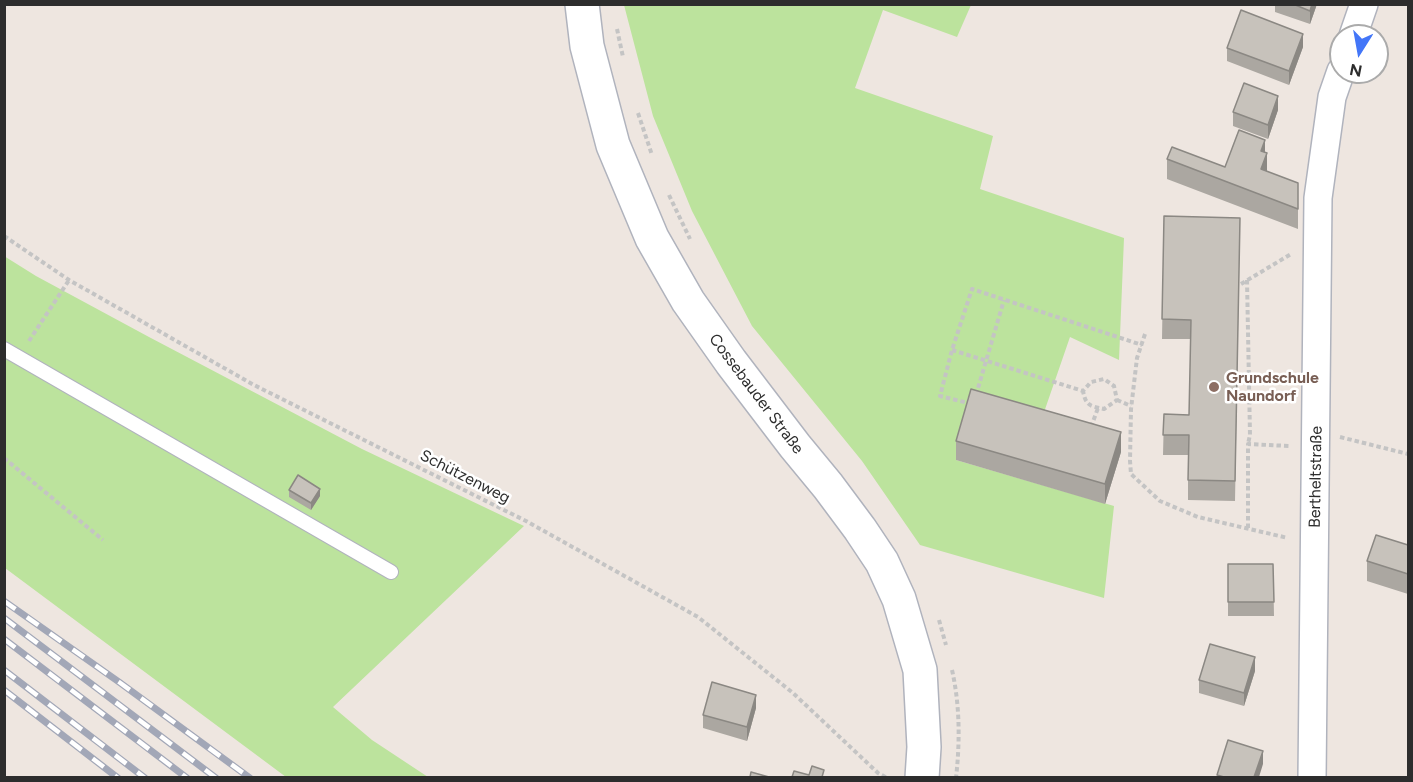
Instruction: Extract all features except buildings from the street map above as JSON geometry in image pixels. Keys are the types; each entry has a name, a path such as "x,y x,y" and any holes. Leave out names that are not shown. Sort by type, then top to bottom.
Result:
{"street":[{"name":"Cossebauder Straße","path":"582,4 587,46 613,145 652,238 688,301 719,345 860,529 882,562 899,599 920,669 924,747 922,777"},
{"path":"1357,24 1364,4"},
{"name":"Bertheltstraße","path":"1312,777 1318,198 1332,97 1336,84"}],"lane":[{"path":"4,349 392,572"}],"path":[{"path":"617,28 624,61"},
{"path":"635,104 653,159"},
{"path":"667,190 690,241"},
{"name":"Schützenweg","path":"4,236 69,280 254,385 526,520 698,617 793,693 878,773 887,777"},
{"path":"1241,284 1297,250 1318,253"},
{"path":"18,357 69,280"},
{"path":"1247,280 1250,435 1248,444 1248,528"},
{"path":"1004,300 973,405 940,396 972,289 1142,345"},
{"path":"1145,334 1137,358 1131,405 1131,474 1160,501 1198,517 1315,544"},
{"path":"952,350 1083,391"},
{"path":"1083,391 1091,382 1104,379 1114,386 1117,400"},
{"path":"1083,391 1085,401 1091,407 1104,409 1117,400"},
{"path":"1117,400 1131,405"},
{"path":"1088,434 1098,408"},
{"path":"1248,444 1316,439 1408,454"},
{"path":"4,458 103,540"},
{"path":"936,613 946,645"},
{"path":"951,667 957,689 960,747 956,777"}],"green space":[{"path":"624,5 971,5 957,37 883,10 855,88 993,136 980,189 1124,238 1119,360 1070,337 1042,418 968,397 956,460 1114,506 1104,598 920,545 862,461 752,326 692,211 653,116"},
{"path":"4,256 36,276 149,337 362,449 524,526 333,707 372,740 428,777 286,777 5,568"}],"railway":[{"path":"4,601 250,778"},
{"path":"4,618 216,778"},
{"path":"4,639 187,778"},
{"path":"4,670 145,778"},
{"path":"4,690 118,778"}],"place":[{"name":"Grundschule Naundorf","path":"1214,387"}]}
